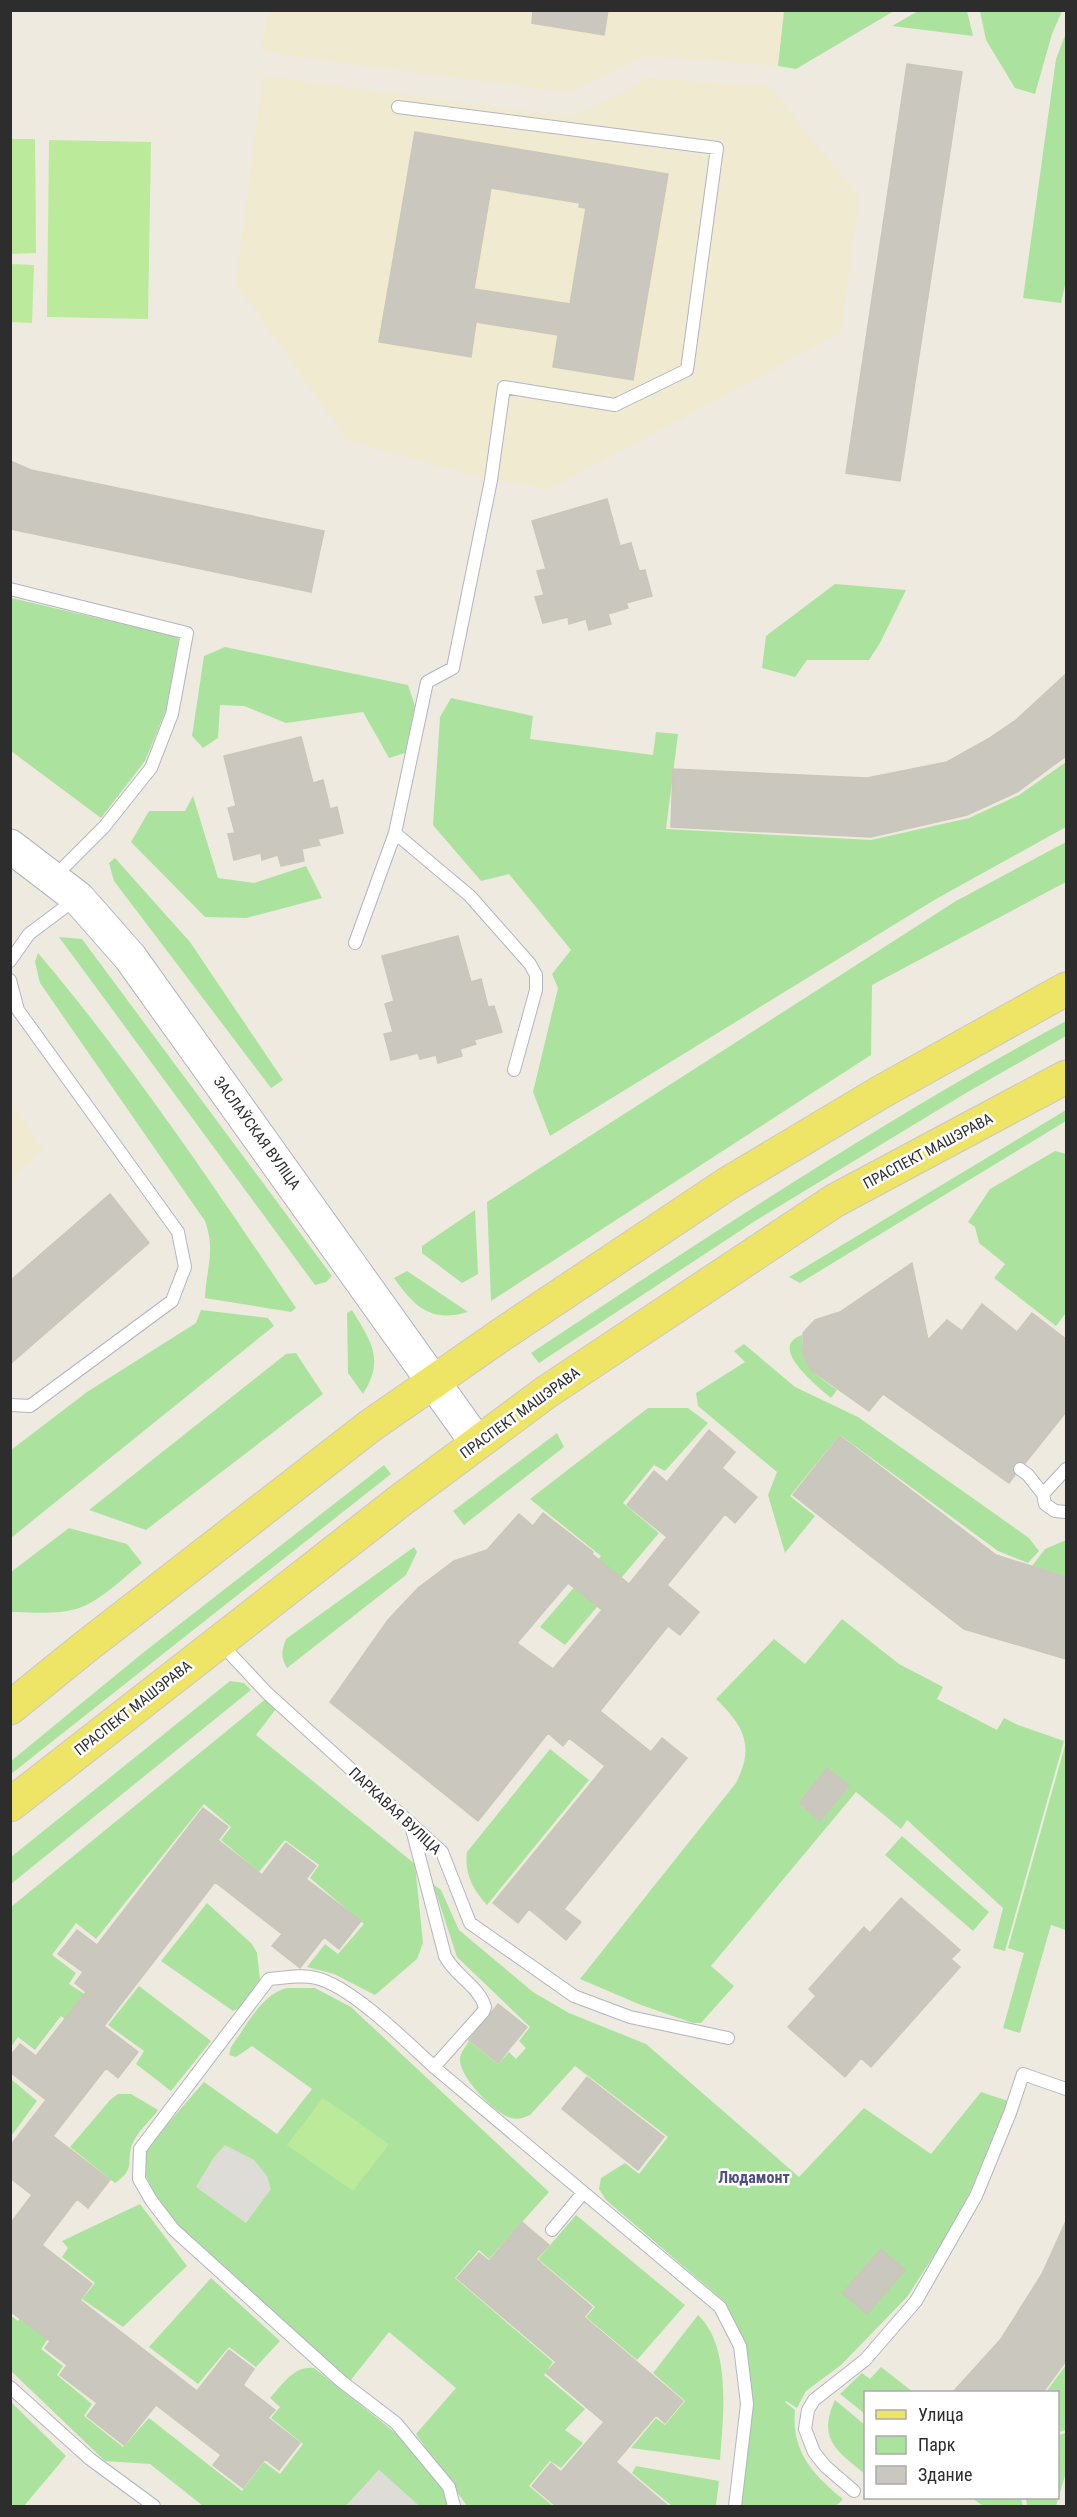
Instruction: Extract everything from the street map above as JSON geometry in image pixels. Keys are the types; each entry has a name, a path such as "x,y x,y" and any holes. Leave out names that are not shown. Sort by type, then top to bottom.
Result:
{"main road":[{"name":"ЗАСЛАЎСКАЯ ВУЛІЦА","path":"10,846 65,888 130,957 477,1443"},
{"path":"10,1708 361,1434 434,1383 727,1184 881,1092 1066,989"},
{"name":"ПРАСПЕКТ МАШЭРАВА","path":"10,1805 218,1641 545,1393 834,1201 1066,1077"}],"lane":[{"path":"355,943 395,833 427,682 453,668 491,480 504,387 615,405 687,370 717,148 398,107"},
{"path":"10,589 187,633 172,714 151,768 104,827 65,888 28,934 10,961"},
{"path":"395,833 470,896 530,964 536,975 536,990 514,1070"},
{"path":"10,980 18,1010 178,1232 185,1267 172,1301 30,1406 10,1405"},
{"path":"1020,1469 1028,1475 1043,1494 1045,1504 1061,1511"},
{"path":"1043,1494 1066,1469"},
{"name":"ПАРКАВАЯ ВУЛІЦА","path":"218,1641 267,1693 442,1852 470,1923 574,1996 630,2017 728,2038"},
{"path":"411,1825 445,1956 453,1970 480,1995 485,2007 435,2067"},
{"path":"454,2506 448,2487 396,2423 341,2381 202,2257 173,2229 140,2179 140,2149 269,1979 316,1978 334,1985 378,2016 583,2193 720,2307 740,2346 747,2404 735,2506"},
{"path":"854,2491 825,2466 814,2451 805,2429 808,2410 814,2400 865,2360 916,2301 976,2196 1010,2113 1023,2074 1066,2089"},
{"path":"552,2230 583,2193"},
{"path":"10,2387 90,2459 154,2506"}],"shaded area":[{"path":"268,11 784,11 778,66 646,56 570,93 262,52"},
{"path":"263,76 572,117 649,78 771,87 859,197 841,333 550,489 491,480 348,441 236,284"},
{"path":"11,1102 43,1150 10,1180"},
{"path":"225,2145 254,2160 267,2176 271,2189 246,2223 196,2187 214,2157"},
{"path":"379,2470 419,2506 346,2506"}],"green space":[{"path":"784,10 894,11 796,69 778,66"},
{"path":"918,11 967,11 973,36 892,26"},
{"path":"980,11 1062,11 1052,34 1035,94 1015,88 986,40"},
{"path":"1066,33 1066,281 1061,303 1023,298 1056,59"},
{"path":"11,139 35,139 36,253 11,254"},
{"path":"49,140 151,142 148,319 47,317"},
{"path":"11,264 34,265 32,323 11,322"},
{"path":"835,584 906,590 869,660 807,660 795,677 762,668 766,636"},
{"path":"11,598 179,637 166,710 145,761 101,818 11,751"},
{"path":"225,647 408,685 415,706 405,753 389,758 363,712 286,723 244,706 220,705 218,738 203,748 192,736 204,656"},
{"path":"451,698 533,716 530,739 653,755 656,732 678,734 666,829 871,840 969,818 1019,795 1066,762 1066,827 936,899 550,1136 533,1092 558,988 552,974 571,950 509,874 481,881 433,825 440,717"},
{"path":"193,796 218,878 254,883 306,866 322,898 246,918 205,917 131,842 149,811 185,811"},
{"path":"1066,842 1066,882 872,985 871,1055 491,1301 487,1202 956,901"},
{"path":"115,858 190,942 283,1080 271,1088 114,881 109,863"},
{"path":"59,937 82,939 332,1276 326,1282 315,1285"},
{"path":"38,953 107,1039 172,1127 296,1308 291,1312 205,1298 210,1242 205,1221 40,983 35,962"},
{"path":"1066,1021 1066,1036 966,1093 755,1221 539,1363 531,1353 862,1139"},
{"path":"1066,1110 1066,1121 800,1283 789,1277"},
{"path":"1055,1151 1066,1154 1066,1313 1056,1326 994,1278 1005,1264 979,1243 975,1227 968,1222 990,1189"},
{"path":"475,1210 478,1274 462,1283 422,1253 422,1246"},
{"path":"407,1271 468,1312 443,1315 425,1310 409,1297 394,1278"},
{"path":"201,1310 268,1318 274,1326 11,1538 11,1450 87,1392 196,1323"},
{"path":"352,1310 373,1350 373,1370 370,1382 363,1394 348,1373 347,1313"},
{"path":"802,1335 806,1362 815,1373 837,1390 831,1398 798,1367 792,1357 790,1348 792,1341"},
{"path":"744,1344 795,1387 858,1417 1029,1538 1039,1551 1028,1563 998,1551 840,1435 790,1496 815,1516 785,1553 768,1495 777,1472 698,1406 696,1393 745,1362 734,1351"},
{"path":"296,1353 323,1394 146,1530 89,1510 286,1354"},
{"path":"648,1408 688,1408 708,1423 665,1471 654,1465 623,1503 659,1533 565,1645 540,1627 601,1556 530,1499"},
{"path":"557,1433 564,1447 464,1525 453,1511"},
{"path":"384,1465 391,1474 11,1774 11,1761 144,1652"},
{"path":"69,1528 127,1544 142,1563 85,1606 52,1613 11,1612 11,1572"},
{"path":"1066,1540 1066,1577 1032,1566 1045,1549"},
{"path":"414,1547 417,1552 406,1575 287,1668 282,1654 286,1639"},
{"path":"842,1619 899,1664 943,1687 937,1699 997,1730 1004,1718 1064,1741 1005,1951 993,1948 1003,1908 907,1820 901,1829 856,1792 711,1966 734,1986 701,2023 693,2023 641,2005 580,1979 736,1783 745,1758 744,1737 734,1718 716,1699 774,1639 805,1664","holes":["827,1768 849,1787 820,1821 798,1803"]},
{"path":"230,1681 244,1683 251,1690 11,1884 11,1857"},
{"path":"267,1698 276,1709 256,1735 415,1864 423,1943 417,1959 375,1995 334,1974 307,1967 325,1944 338,1954 364,1924 310,1878 319,1865 285,1840 259,1872 221,1840 231,1827 204,1804 96,1939 76,1923 52,1955 76,1973 69,1984 86,1995 66,2020 61,2016 35,2050 18,2037 11,2047 11,1907"},
{"path":"1066,1742 1066,1930 1051,1925 1020,2033 1003,2028 1024,1953 1008,1948"},
{"path":"550,1749 589,1780 487,1905 468,1874 467,1852"},
{"path":"902,1836 989,1912 973,1931 885,1855"},
{"path":"433,1884 441,1890 459,1930 533,1992 569,2013 646,2044 799,2177 864,2108 931,2154 981,2092 1008,2101 970,2192 953,2226 907,2297 841,2365 806,2391 797,2408 785,2402 795,2410 797,2438 806,2461 822,2481 843,2499 836,2506 739,2506 746,2344 725,2302 606,2200 599,2189 601,2178 625,2163 639,2174 668,2137 575,2066 530,2115 523,2118 514,2119 504,2115 487,2102 471,2084 461,2066 462,2051 469,2041 498,2064 509,2052 516,2059 526,2048 519,2041 530,2027 457,1957"},
{"path":"207,1903 252,1944 257,1953 260,1979 239,2008 233,2011 161,1961"},
{"path":"139,1986 211,2041 171,2091 136,2064 144,2051 108,2025"},
{"path":"287,1988 315,1988 351,2007 549,2192 489,2259 479,2250 455,2278 553,2362 544,2375 585,2409 565,2430 583,2443 561,2468 550,2461 529,2486 553,2506 467,2506 416,2434 456,2388 389,2332 350,2381 176,2226 158,2201 146,2176 144,2151 204,2082 277,2134 312,2089 252,2046 236,2057 229,2055 231,2047 262,2004 278,1991"},
{"path":"11,2079 37,2101 12,2135 10,2133"},
{"path":"118,2094 131,2094 158,2110 134,2140 128,2170 115,2183 70,2147 110,2100"},
{"path":"323,2098 389,2144 353,2191 287,2145"},
{"path":"140,2204 187,2266 123,2327 82,2299 95,2283 62,2257 68,2248 62,2241"},
{"path":"576,2215 685,2305 637,2360 586,2317 595,2307 538,2259"},
{"path":"211,2278 280,2341 256,2367 229,2347 198,2384 149,2347"},
{"path":"25,2312 52,2333 41,2349 63,2366 57,2375 92,2404 84,2416 123,2447 149,2418 242,2491 264,2462 280,2474 303,2444 271,2418 280,2407 270,2398 294,2373 314,2368 407,2442 444,2488 449,2506 419,2506 379,2470 346,2506 203,2506 150,2464 105,2461 11,2371 10,2315 18,2321"},
{"path":"698,2315 709,2329 721,2364 723,2424 720,2460 631,2448 656,2418 665,2425 685,2401 653,2373"},
{"path":"1066,2365 1066,2430 1059,2432 1059,2391 1047,2391"},
{"path":"881,2367 912,2391 864,2391 864,2413 840,2394 862,2373 870,2379"},
{"path":"835,2400 864,2424 864,2473 838,2451 833,2443 828,2425"},
{"path":"10,2401 66,2456 24,2506 11,2506"},
{"path":"1066,2433 1066,2472 1059,2496 1059,2435"},
{"path":"636,2466 719,2481 716,2506 672,2506 632,2473"},
{"path":"973,2499 1021,2499 1023,2506 983,2506"},
{"path":"1026,2499 1058,2499 1056,2506 1027,2506"}],"building":[{"path":"533,10 608,10 604,35 532,23"},
{"path":"907,64 962,72 900,481 846,473"},
{"path":"415,132 668,174 633,380 553,367 558,335 476,322 471,357 379,342","holes":["491,188 580,203 579,207 586,208 570,304 474,289"]},
{"path":"10,461 31,470 324,531 311,592 10,529"},
{"path":"607,499 620,546 631,543 639,571 645,570 652,596 626,603 628,608 608,614 611,624 589,630 586,619 569,624 568,617 543,623 535,597 544,595 537,571 546,569 532,521"},
{"path":"1066,674 1066,756 1017,792 967,815 871,837 671,827 673,769 867,778 947,762 1016,720"},
{"path":"301,737 313,783 323,780 330,809 337,807 343,833 318,839 320,845 302,849 304,861 281,866 278,855 262,860 261,853 234,860 228,834 235,833 228,808 236,806 224,756"},
{"path":"458,936 471,982 481,979 488,1007 494,1006 502,1032 474,1040 476,1044 460,1049 462,1056 438,1063 436,1055 420,1059 418,1053 391,1060 384,1034 393,1032 385,1004 394,1001 382,956"},
{"path":"110,1194 149,1243 10,1364 10,1281"},
{"path":"912,1263 928,1340 947,1320 962,1331 982,1304 1017,1332 1032,1313 1066,1339 1066,1412 1025,1463 1020,1461 1014,1464 1012,1469 1015,1475 1009,1483 883,1394 869,1411 811,1370 803,1353 803,1333 815,1320 840,1312"},
{"path":"709,1430 735,1452 722,1468 757,1497 735,1523 725,1514 667,1585 699,1612 680,1635 668,1626 600,1711 651,1752 662,1738 687,1758 564,1909 581,1922 566,1940 529,1909 518,1923 493,1903 605,1766 569,1738 563,1746 548,1733 478,1821 330,1702 388,1620 418,1588 454,1561 487,1550 519,1514 533,1526 543,1513 629,1584 667,1537 627,1505 654,1471 667,1482","holes":["568,1583 602,1610 553,1669 517,1643"]},
{"path":"840,1436 996,1555 1066,1577 1066,1659 964,1629 793,1495"},
{"path":"827,1768 849,1786 820,1821 799,1803"},
{"path":"203,1808 228,1827 218,1840 262,1875 286,1843 316,1866 306,1879 361,1921 339,1949 324,1937 300,1968 272,1946 282,1934 215,1882 104,2026 138,2052 118,2078 106,2068 53,2136 110,2180 88,2208 77,2199 42,2245 92,2284 80,2300 197,2391 229,2350 254,2369 243,2385 275,2410 268,2418 300,2443 279,2470 265,2459 243,2488 213,2465 221,2455 156,2405 124,2445 87,2416 97,2403 60,2375 67,2365 45,2348 50,2341 10,2311 10,2224 32,2195 10,2178 10,2146 46,2100 10,2072 10,2056 20,2044 36,2056 86,1992 75,1983 83,1972 58,1954 77,1930 97,1945"},
{"path":"901,1898 960,1950 951,1959 960,1967 871,2067 861,2058 845,2077 788,2027 816,1996 809,1989 864,1927 870,1933"},
{"path":"498,2004 527,2027 498,2063 469,2040"},
{"path":"587,2077 664,2137 638,2170 562,2109"},
{"path":"1066,2221 1066,2361 1044,2391 954,2391 1001,2339 1042,2274"},
{"path":"522,2222 549,2245 536,2259 592,2307 584,2317 683,2401 665,2423 656,2415 616,2462 668,2506 556,2506 532,2486 551,2463 561,2472 604,2422 546,2373 556,2362 457,2278 479,2253 489,2261"},
{"path":"881,2249 905,2270 867,2314 842,2293"}],"district":[{"name":"Людамонт","path":"754,2177"}]}
